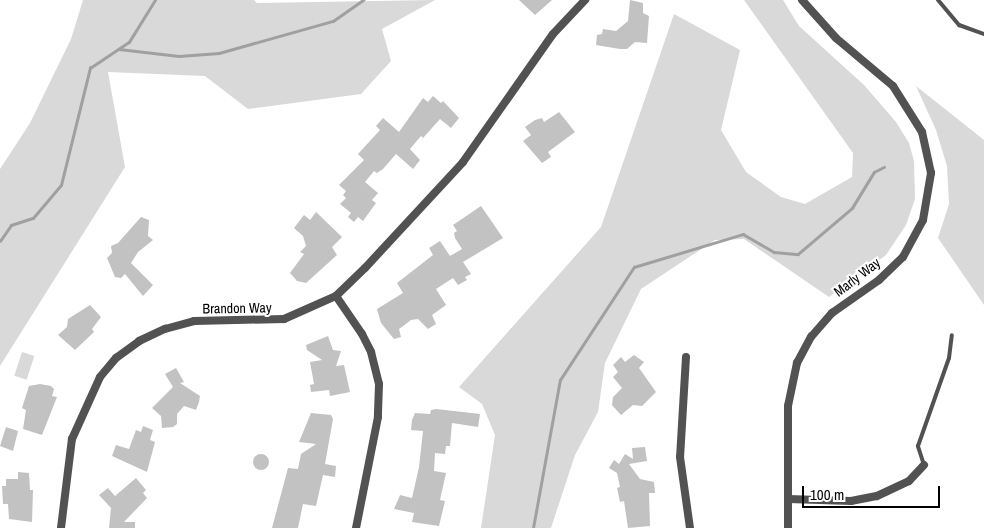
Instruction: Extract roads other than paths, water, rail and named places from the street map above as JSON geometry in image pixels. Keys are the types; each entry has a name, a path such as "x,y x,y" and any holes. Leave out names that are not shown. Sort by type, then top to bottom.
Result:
{"street":[{"name":"Brandon Way","path":"62,528 72,439 100,377 116,358 139,341 165,329 194,321 284,319 336,296 366,268 463,162 553,34 585,0"},
{"name":"Marly Way","path":"788,528 788,406 797,363 811,336 832,312 879,280 903,256 922,220 931,173 922,132 893,86 836,38 802,0"},
{"path":"336,296 365,340 379,384 378,417 356,528"},
{"path":"686,357 680,460 690,528"},
{"path":"788,499 851,501 877,496 909,481 924,465"}],"lane":[{"path":"938,0 959,25 984,34"},
{"path":"924,465 918,446 949,358 952,335"}],"waterway":[{"path":"0,241 11,225 33,218 61,185 90,68 129,42 155,0"},
{"path":"119,49 179,56 219,53 333,21 363,0"},
{"path":"533,528 560,380 634,267 743,234 774,252 798,254 852,208 874,172 884,167"}]}
